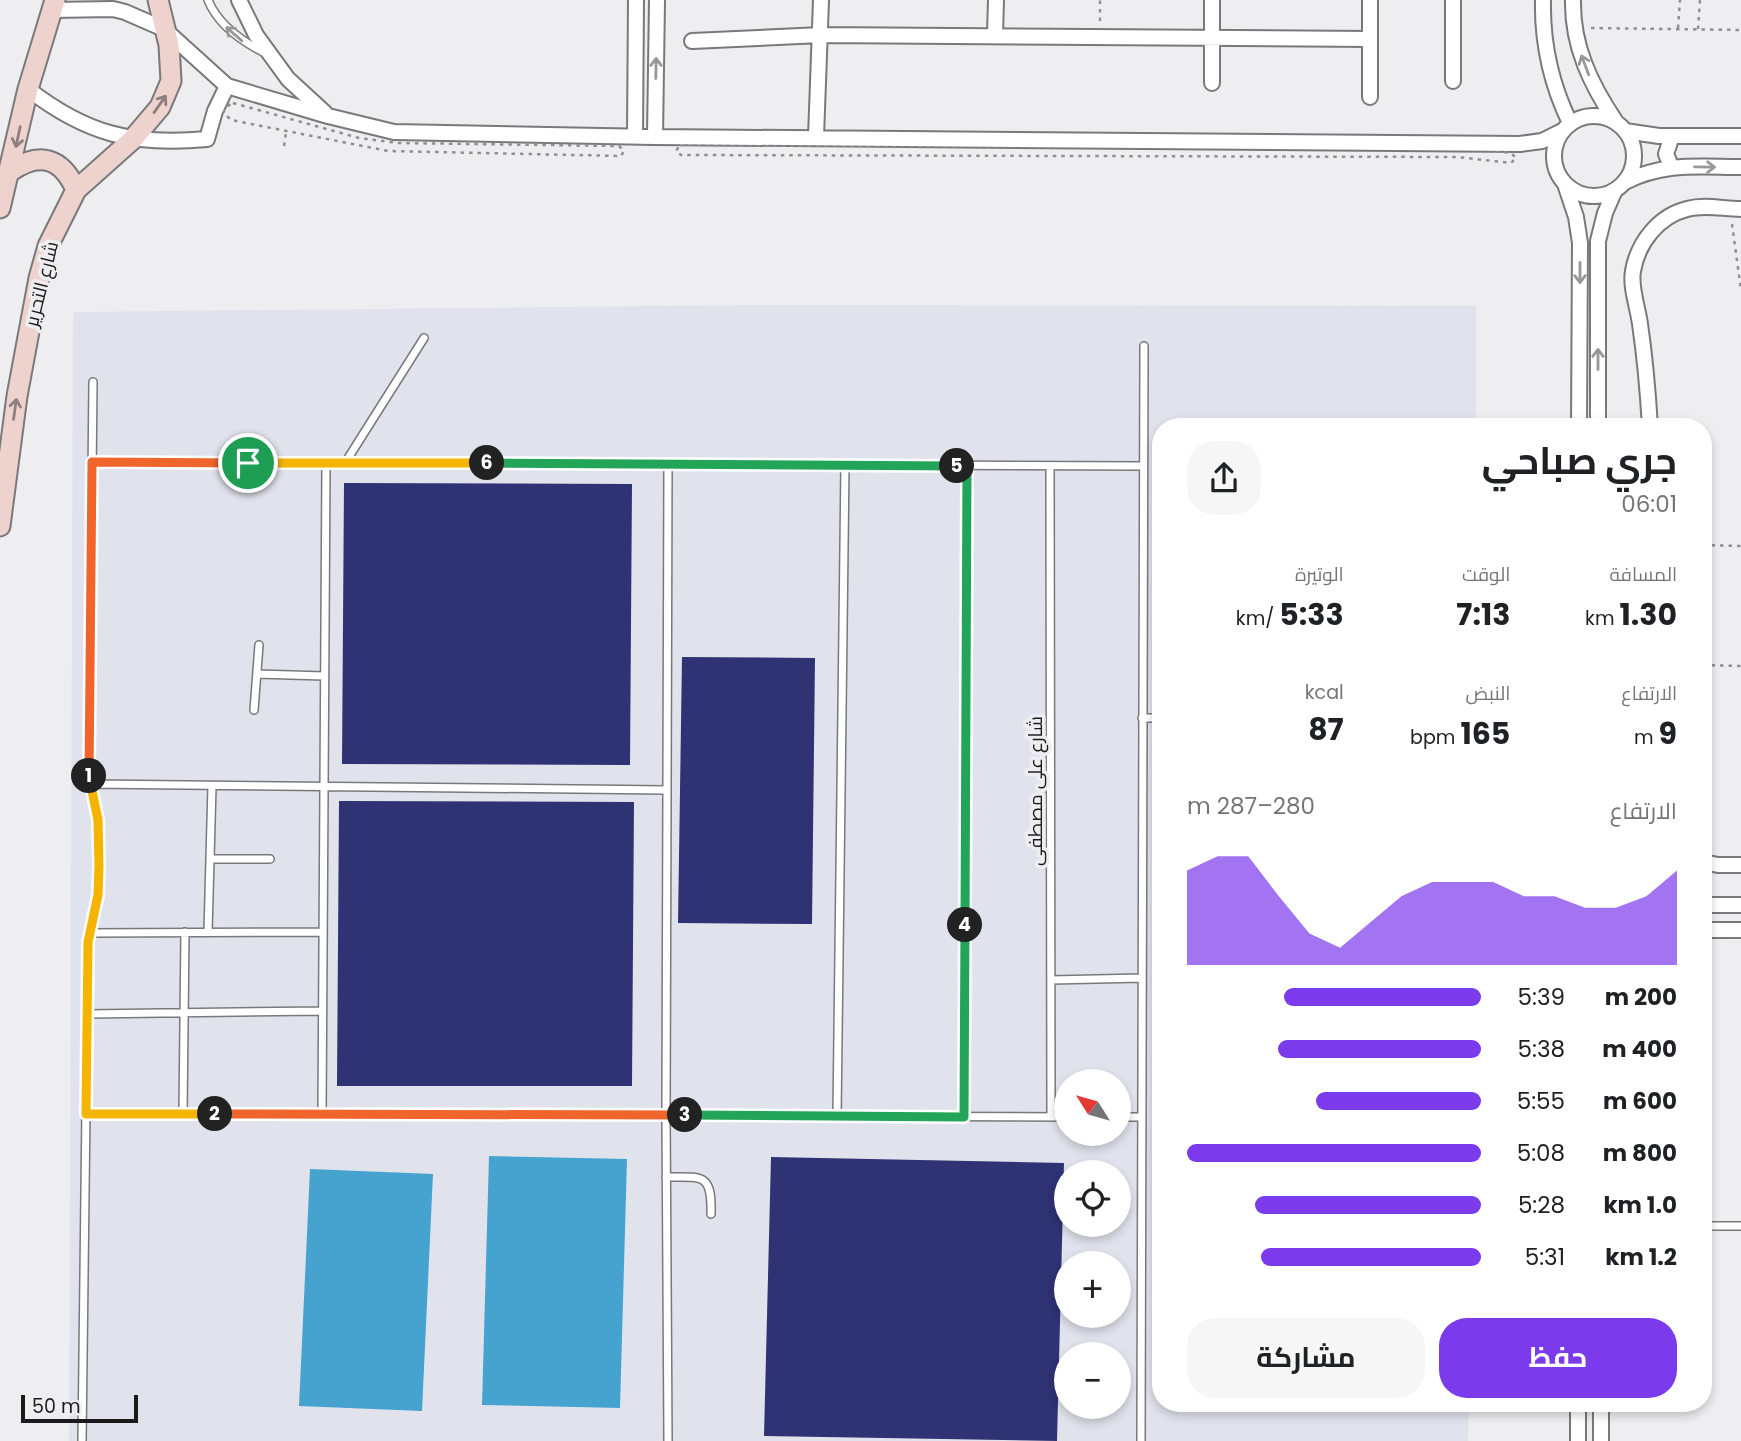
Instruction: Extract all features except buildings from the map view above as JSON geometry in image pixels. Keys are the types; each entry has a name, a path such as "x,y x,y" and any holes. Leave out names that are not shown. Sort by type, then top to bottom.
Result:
{"street":[{"name":"شارع التحرير","path":"0,526 17,396 39,278 48,246 76,190 132,139 160,107 171,81 169,45 158,0"},
{"path":"239,0 256,35 288,79 328,116"},
{"path":"635,136 636,0"},
{"path":"655,136 657,0"},
{"path":"816,137 821,0"},
{"path":"995,35 996,0"},
{"path":"1212,0 1212,83"},
{"path":"1370,0 1370,97"},
{"path":"1453,0 1453,81"},
{"path":"1543,0 1544,34 1549,65 1566,127"},
{"path":"1573,0 1574,28 1583,62 1592,83 1634,151 1630,173 1620,186 1601,224 1597,258 1598,418"},
{"path":"0,208 28,89 53,5 113,9 164,29 226,86 394,132 1520,144 1542,141 1566,127 1594,116 1621,127 1672,136 1741,136"},
{"path":"692,41 821,35 1370,39"},
{"path":"28,89 54,110 78,122 132,139 179,142 207,139 226,86"},
{"path":"1566,127 1556,141 1554,163 1573,205 1578,229 1579,418"},
{"path":"1671,166 1666,154 1672,136"},
{"path":"10,171 24,161 41,159 57,164 69,175 76,190"},
{"path":"1564,183 1583,195 1605,195 1646,173 1671,166 1741,167"},
{"path":"1649,418 1632,274 1637,252 1649,233 1665,219 1686,209 1707,206 1735,209"},
{"path":"1578,229 1592,222 1601,224"},
{"path":"1712,864 1741,865"},
{"path":"1712,905 1741,905"},
{"path":"1712,930 1741,930"},
{"path":"1578,1412 1578,1441"},
{"path":"1601,1412 1601,1441"}],"lane":[{"path":"208,0 213,13 229,29 246,44 272,57"},
{"path":"345,463 424,338"},
{"path":"1141,1441 1144,346"},
{"path":"82,1441 89,933 98,895 99,866 98,820 90,784 89,748 93,382"},
{"path":"92,462 1142,466"},
{"path":"322,1114 326,463"},
{"path":"668,464 668,1441"},
{"path":"837,1117 845,465"},
{"path":"964,1117 967,466"},
{"name":"شارع على مصطفى","path":"1050,466 1051,1117"},
{"path":"254,710 259,645"},
{"path":"257,674 324,676"},
{"path":"1142,718 1152,719"},
{"path":"90,784 666,790"},
{"path":"208,932 212,786"},
{"path":"210,859 270,859"},
{"path":"89,933 323,932"},
{"path":"183,1114 185,933"},
{"path":"1051,980 1142,978"},
{"path":"87,1014 322,1011"},
{"path":"86,1114 1051,1117"},
{"path":"1131,1117 1142,1117"},
{"path":"666,1177 697,1177 705,1181 712,1193 711,1214"},
{"path":"1712,1226 1741,1226"}],"path":[{"path":"1100,0 1100,36"},
{"path":"1678,29 1680,0"},
{"path":"1698,29 1700,0"},
{"path":"1574,28 1741,30"},
{"path":"284,146 286,132"},
{"path":"1735,209 1741,290"},
{"path":"1712,545 1741,546"},
{"path":"1712,665 1741,666"}],"shaded area":[{"path":"752,305 1476,306 1476,418 1152,418 1152,1412 1469,1412 1468,1441 69,1441 73,312"}],"water":[{"path":"489,1156 627,1159 620,1408 482,1405"},
{"path":"310,1169 433,1174 422,1411 299,1406"}],"route":[{"path":"92,462 248,463 967,466 964,1117 86,1114 88,942 98,895 99,866 98,820 89,773 92,462"}]}
